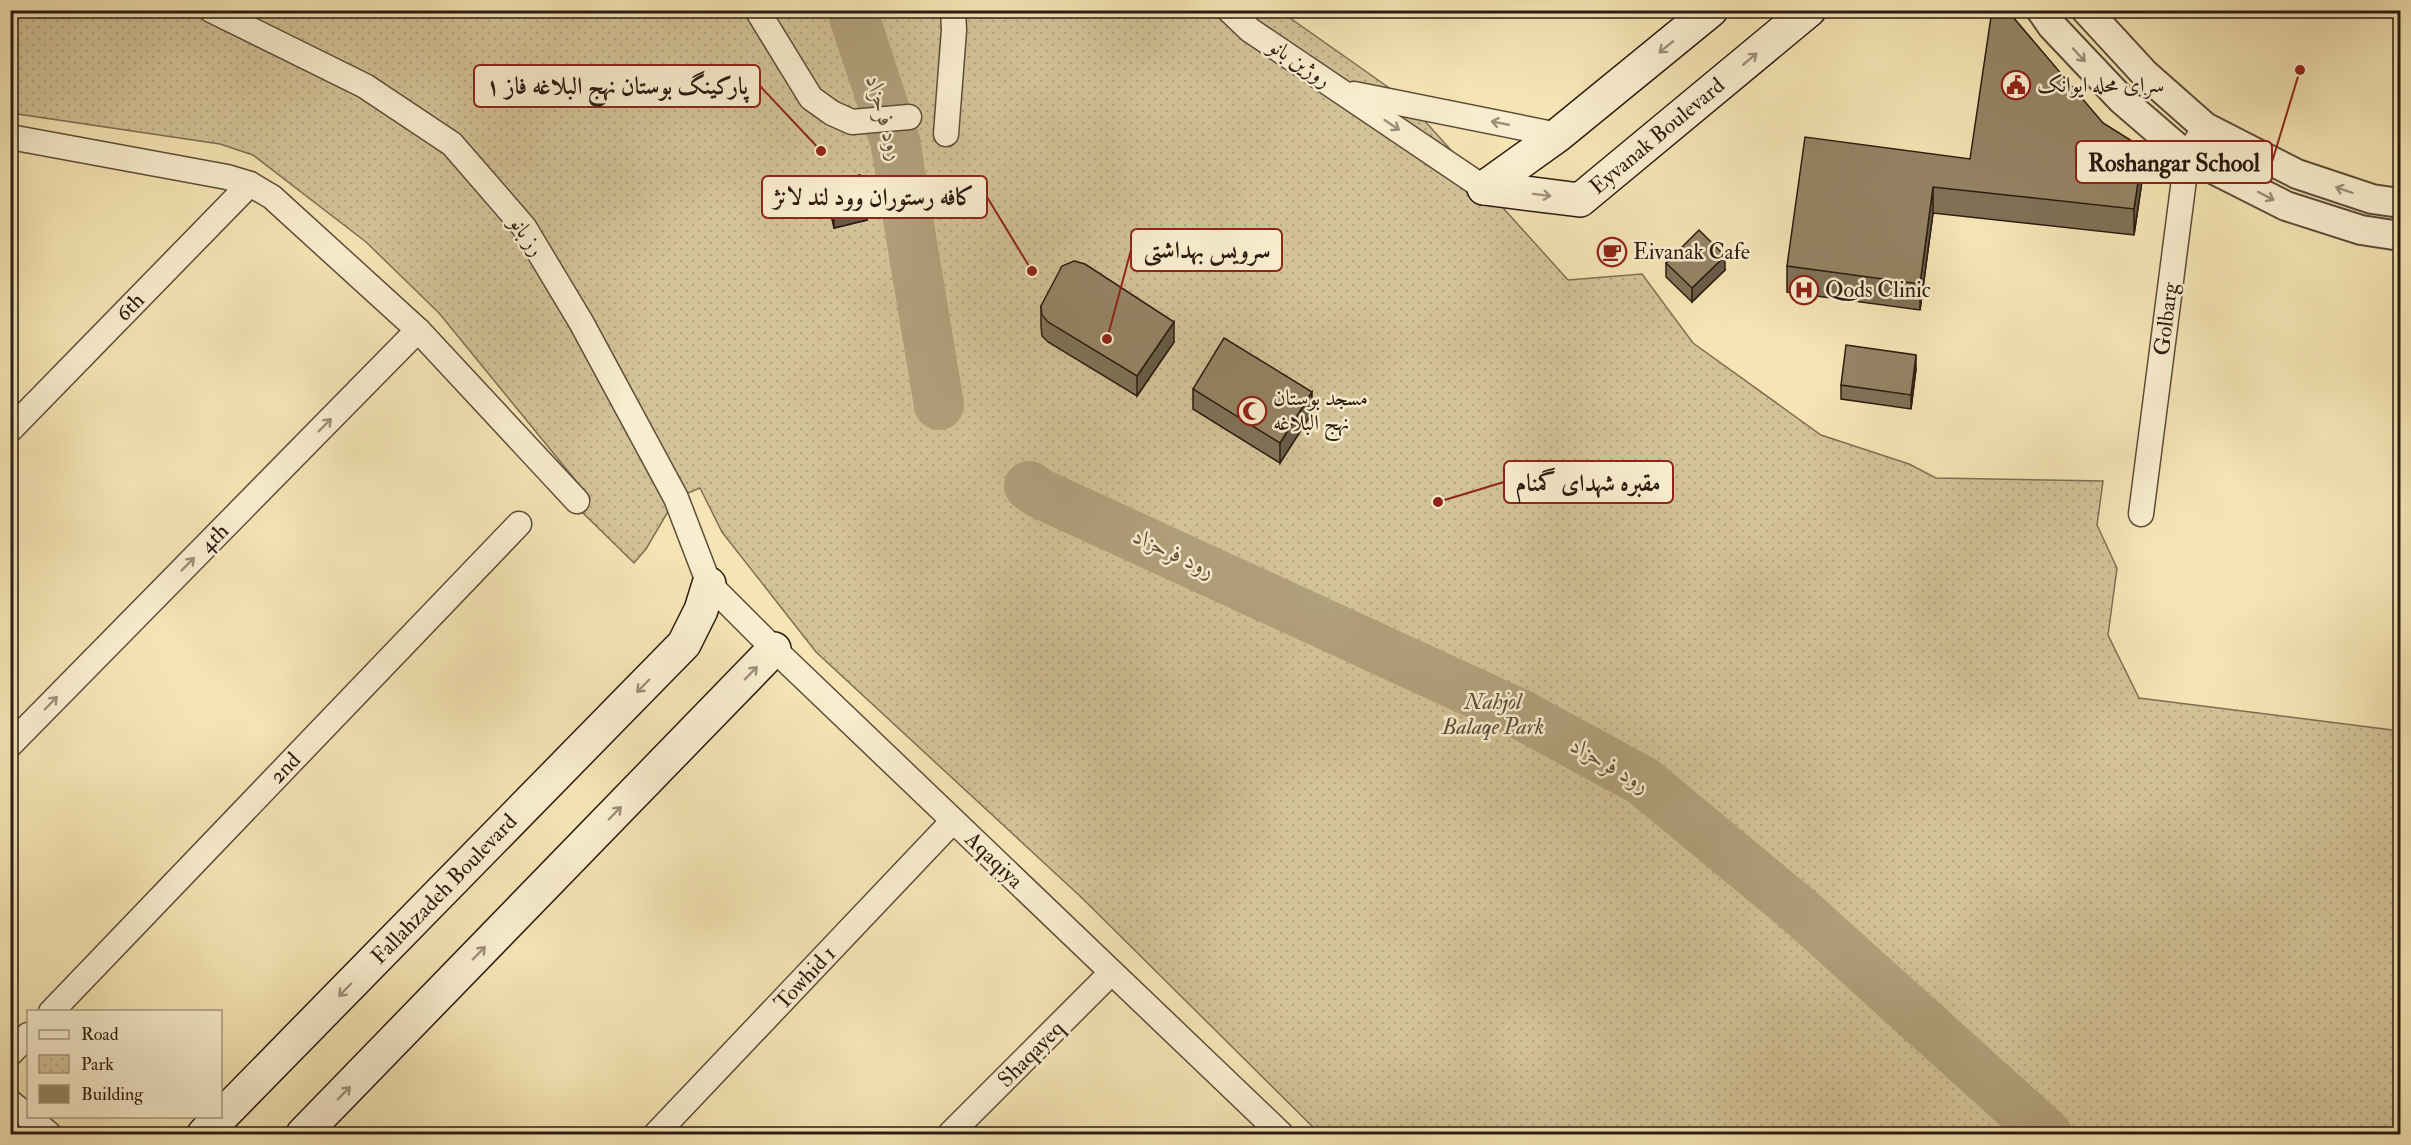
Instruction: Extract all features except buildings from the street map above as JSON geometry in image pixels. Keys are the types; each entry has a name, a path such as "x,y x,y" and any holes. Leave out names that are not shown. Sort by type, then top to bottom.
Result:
{"main road":[{"path":"1484,188 1557,135 1711,10"},
{"name":"Eyvanak Boulevard","path":"1484,188 1580,200 1809,10"},
{"name":"Fallahzadeh Boulevard","path":"222,1116 684,644 701,610 709,584"},
{"path":"303,1134 774,650"},
{"name":"Fallahzadeh Boulevard","path":"204,1134 220,1118"}],"street":[{"name":"رز بانو","path":"211,10 365,86 452,144 510,210 524,227 575,312 676,498 709,584"},
{"path":"757,10 811,98 831,113 857,122 909,117"},
{"path":"946,134 954,30 953,10"},
{"name":"روژین بانو","path":"1228,10 1250,30 1484,188"},
{"path":"2041,10 2052,26 2122,100 2187,156 2286,206 2361,230 2400,236"},
{"path":"2086,10 2145,74 2205,128 2297,174 2372,199 2400,203"},
{"path":"1344,92 1557,135"},
{"name":"Golbarg","path":"2141,514 2187,156 2205,128"},
{"path":"10,137 227,177 250,184 272,197 418,330 577,501"},
{"name":"6th","path":"10,430 250,184"},
{"name":"4th","path":"10,745 418,330"},
{"name":"2nd","path":"52,1010 519,524"},
{"name":"Aqaqiya","path":"709,584 774,650 1281,1134"},
{"name":"Towhid 1","path":"656,1134 953,821"},
{"name":"Shaqayeq","path":"950,1134 1112,973"},
{"path":"10,1054 27,1036"},
{"path":"10,1102 27,1116"},
{"path":"30,1118 50,1134"}],"green space":[{"name":"Nahjol Balaqe Park","path":"11,11 1280,11 1405,99 1568,280 1642,274 1693,343 1821,435 1909,464 1936,478 2103,481 2097,525 2117,568 2108,635 2139,698 2400,731 2400,1134 1320,1134 1081,897 816,652 722,532 700,488 676,498 646,549 634,563 583,513 590,498 439,313 366,242 253,155 220,144 11,113"}],"waterway":[{"name":"رود فرحزاد","path":"852,10 895,141 939,405"},
{"name":"رود فرحزاد","path":"1029,486 1039,493 1518,713 1643,781 1801,912 2047,1134"}],"place":[{"name":"Roshangar School","path":"2300,70"},
{"name":"سرای محله ایوانک","path":"2016,85"},
{"name":"پارکینگ بوستان نهج البلاغه فاز ۱","path":"821,151"},
{"name":"Eivanak Cafe","path":"1612,252"},
{"name":"کافه رستوران وود لند لانژ","path":"1032,271"},
{"name":"Qods Clinic","path":"1804,290"},
{"name":"سرویس بهداشتی","path":"1107,339"},
{"name":"مسجد بوستان نهج البلاغه","path":"1252,411"},
{"name":"مقبره شهدای گمنام","path":"1438,502"}]}
